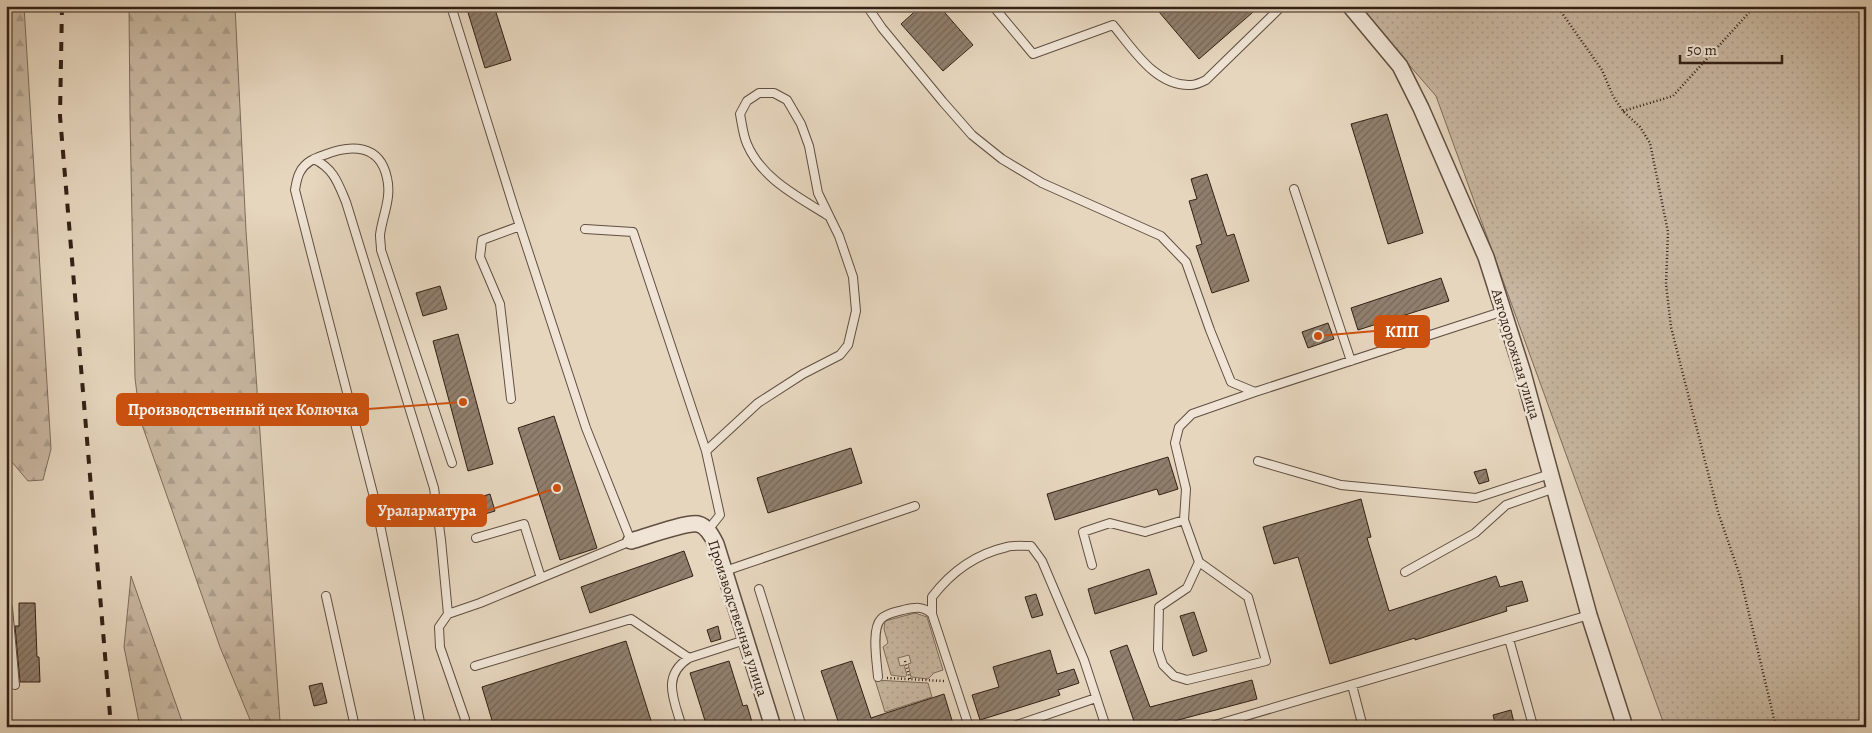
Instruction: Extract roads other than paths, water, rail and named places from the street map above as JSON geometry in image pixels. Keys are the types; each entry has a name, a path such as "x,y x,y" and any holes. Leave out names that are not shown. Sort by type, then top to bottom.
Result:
{"street":[{"name":"Автодорожная улица","path":"1350,6 1400,66 1421,108 1486,257 1504,311 1589,615 1624,727"},
{"name":"Производственная улица","path":"631,541 686,525 698,524 708,530 716,544 773,727"}],"lane":[{"path":"451,6 586,428 631,541 448,614 439,627 440,647 465,720 464,727"},
{"path":"867,6 882,28 972,135 1002,159 1042,182 1161,236 1186,262 1231,382 1255,392"},
{"path":"993,6 1033,54 1114,25 1156,74 1173,83 1192,85 1206,80 1282,6"},
{"path":"706,451 758,402 802,374 840,354 848,345 856,312 853,277 839,236 827,215 818,193 809,146 801,124 787,100 774,93 759,93 747,101 740,114 746,144 756,161 775,182 827,215"},
{"path":"421,727 376,505 295,190 300,171 309,161 332,151 359,147 371,152 380,163 387,178 388,198 380,236 381,250 452,462"},
{"path":"314,159 325,164 335,176 346,202 434,488 448,614"},
{"path":"1294,189 1351,361"},
{"path":"511,399 500,304 480,257 482,240 520,226"},
{"path":"585,229 633,232 706,451 720,515 708,530"},
{"path":"1199,562 1187,588 1159,607 1158,650 1162,665 1174,676 1187,680 1266,661 1248,597 1199,562 1184,520 1186,489 1175,442 1179,427 1192,414 1504,311"},
{"path":"1258,461 1341,485 1476,498 1553,481"},
{"path":"1405,572 1475,533 1506,505 1553,481"},
{"path":"725,572 915,506"},
{"path":"1092,564 1084,532 1110,523 1145,532 1184,520"},
{"path":"476,538 524,524 541,578"},
{"path":"969,727 932,614 932,597 941,585 968,562 1008,547 1031,546 1042,561 1084,660 1106,727"},
{"path":"759,589 802,727"},
{"path":"326,596 355,727"},
{"path":"878,677 875,638 877,626 881,619 891,613 916,607 925,608 932,614"},
{"path":"6,608 8,608 15,685"},
{"path":"1208,727 1589,615"},
{"path":"475,666 631,619 689,658"},
{"path":"1509,639 1532,722"},
{"path":"682,727 672,693 671,680 675,671 689,658 745,640"},
{"path":"1352,685 1363,727"},
{"path":"1011,727 1096,698"}],"railway":[{"path":"62,6 60,116 111,727"}],"place":[{"name":"КПП","path":"1318,336"},
{"name":"Производственный цех Колючка","path":"463,402"},
{"name":"Ураларматура","path":"557,488"}]}
